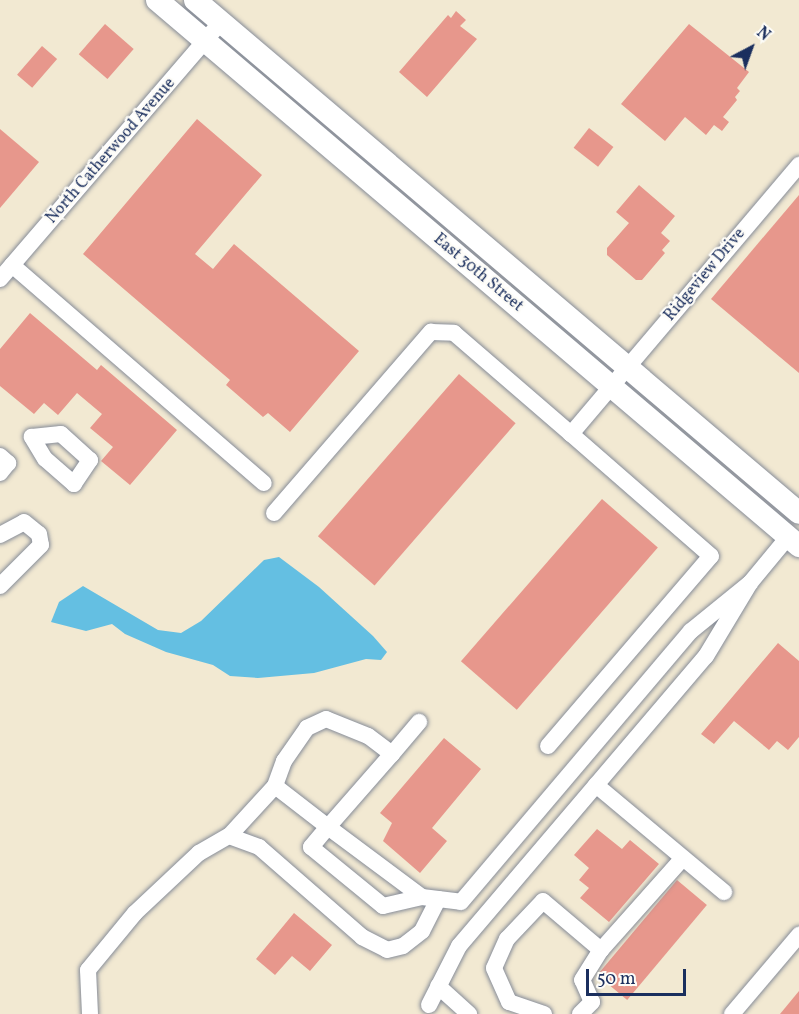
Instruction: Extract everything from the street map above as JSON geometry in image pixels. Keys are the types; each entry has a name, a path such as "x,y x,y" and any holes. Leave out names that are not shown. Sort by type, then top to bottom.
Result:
{"main road":[{"name":"East 30th Street","path":"157,0 794,541"},
{"name":"East 30th Street","path":"195,0 799,513"}],"street":[{"name":"North Catherwood Avenue","path":"0,279 221,22"},
{"name":"Ridgeview Drive","path":"571,434 799,165"},
{"path":"12,265 264,483"},
{"path":"274,513 432,332 454,333 711,556 548,746"},
{"path":"0,456 8,463 0,473"},
{"path":"0,535 24,522 39,534 40,545 0,586"},
{"path":"419,722 311,847 383,906 430,898 461,902 691,631 750,583 794,541"},
{"path":"429,1005 459,946 706,656 750,583"},
{"path":"90,1014 88,970 135,913 199,853 229,836 275,786 284,761 307,728 326,719 368,736 392,754"},
{"path":"596,785 724,892"},
{"path":"275,786 328,827 430,898"},
{"path":"229,836 259,847 362,937 387,950 403,946 422,931 430,898"},
{"path":"580,1014 592,1002 582,980 602,950 683,858"},
{"path":"544,1014 509,1002 494,968 507,939 543,901 602,950"},
{"path":"732,1014 799,935"},
{"path":"438,986 469,1014"}],"water":[{"path":"279,557 319,587 373,636 387,652 381,660 366,659 314,673 258,678 230,676 213,665 166,652 125,634 112,624 86,631 51,622 59,602 83,586 158,630 181,633 201,621 264,560"}],"building":[{"path":"456,11 466,20 460,26 477,39 427,97 399,72 448,15 451,18"},
{"path":"105,24 134,49 107,79 79,54"},
{"path":"689,24 749,72 737,88 740,91 735,97 737,100 723,117 729,122 722,131 714,125 706,135 685,117 665,141 621,104"},
{"path":"42,46 57,59 32,88 17,75"},
{"path":"197,119 262,175 195,254 213,269 234,244 359,351 290,432 268,413 263,417 226,385 230,380 83,254"},
{"path":"589,128 613,147 598,167 574,148"},
{"path":"0,129 39,162 0,208"},
{"path":"639,185 675,216 661,233 670,241 662,250 665,253 642,280 636,280 607,255 607,248 629,223 616,212"},
{"path":"799,195 799,373 711,299"},
{"path":"30,313 97,370 101,365 177,430 130,485 101,461 113,447 90,428 102,414 77,393 58,415 44,403 34,414 0,386 0,349"},
{"path":"459,374 516,423 375,585 318,536"},
{"path":"602,499 658,548 517,710 461,661"},
{"path":"778,643 799,661 799,737 788,750 777,741 769,750 734,721 714,744 701,734"},
{"path":"444,738 481,769 432,828 447,841 420,873 383,841 392,823 380,813"},
{"path":"597,829 622,849 630,840 659,864 609,922 580,898 589,888 579,880 589,868 574,855"},
{"path":"677,880 707,905 627,1000 597,975"},
{"path":"294,913 332,945 310,971 292,956 275,975 256,959"},
{"path":"799,991 799,1014 780,1014"}]}
